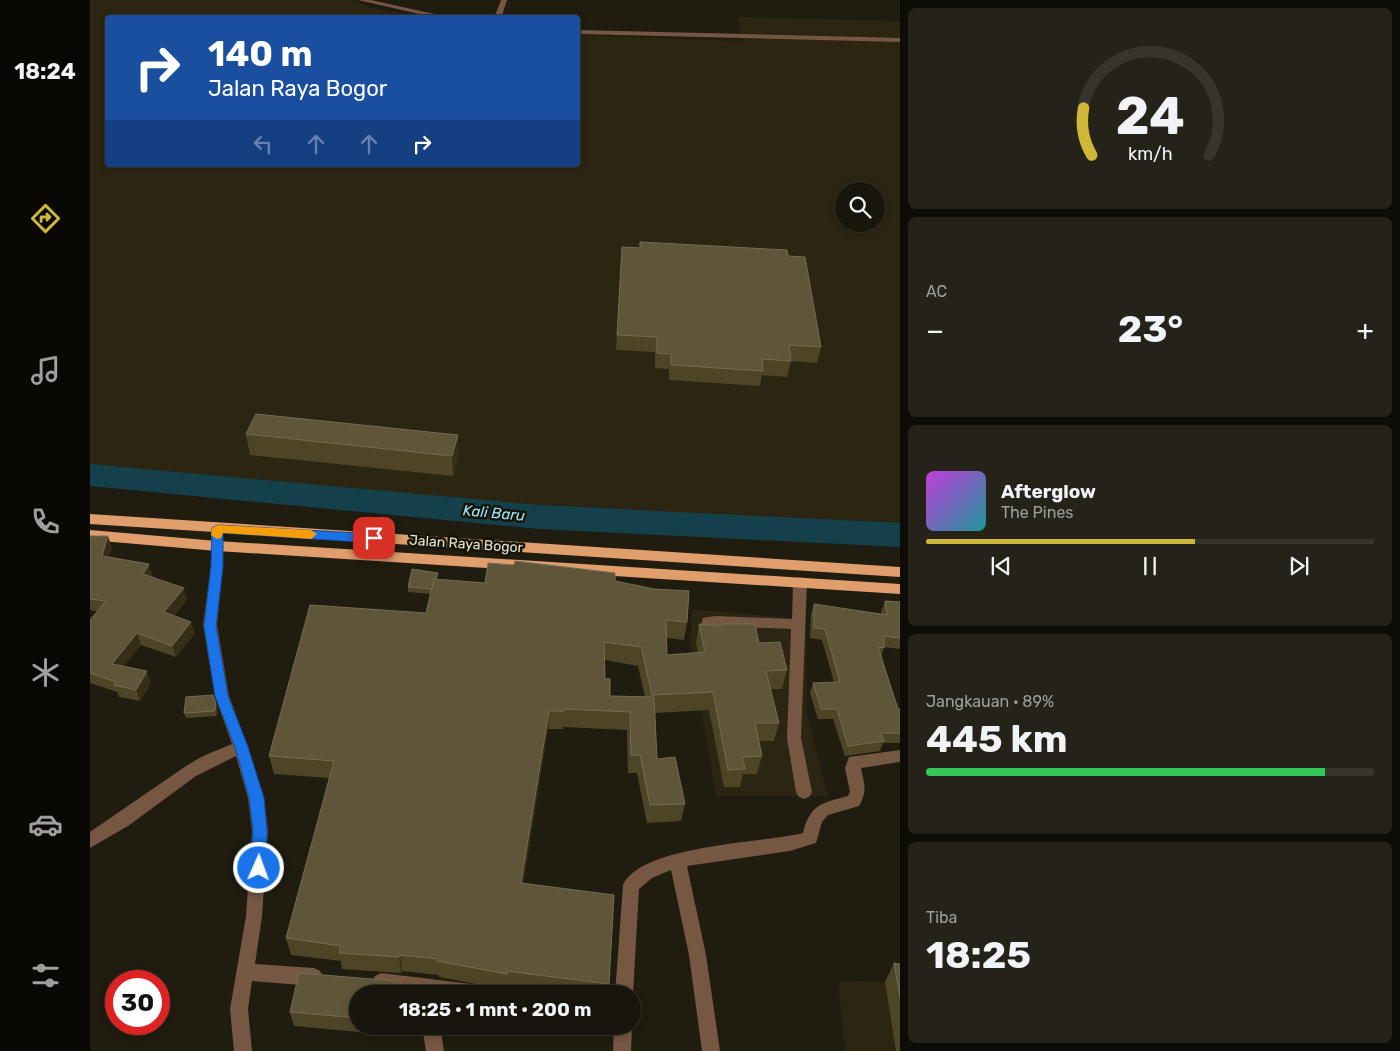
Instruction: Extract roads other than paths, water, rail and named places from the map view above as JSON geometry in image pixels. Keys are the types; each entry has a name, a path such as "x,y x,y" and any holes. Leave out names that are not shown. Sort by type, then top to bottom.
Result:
{"highway":[{"name":"Jalan Raya Bogor","path":"90,519 900,572"},
{"name":"Jalan Raya Bogor","path":"90,535 217,546 900,589"}],"street":[{"path":"362,0 434,15"},
{"path":"498,15 504,0"},
{"path":"580,32 900,40"},
{"path":"218,528 210,626 222,696 241,747 256,798 260,831 254,916 239,1009 243,1051"},
{"path":"800,582 795,669 794,738 804,792"},
{"path":"711,639 708,622 799,624"},
{"path":"90,841 122,821 191,771 208,761 241,747"},
{"path":"625,985 631,885 640,876 677,860 790,845 810,838 814,817 822,810 853,800 858,793 853,768 854,762 900,756"},
{"path":"677,860 693,923 707,1008 710,1051"},
{"path":"246,972 335,979"},
{"path":"365,981 392,985"},
{"path":"432,1035 435,1051"},
{"path":"622,1035 622,1051"}],"waterway":[{"name":"Kali Baru","path":"90,475 539,517 900,535"}]}
